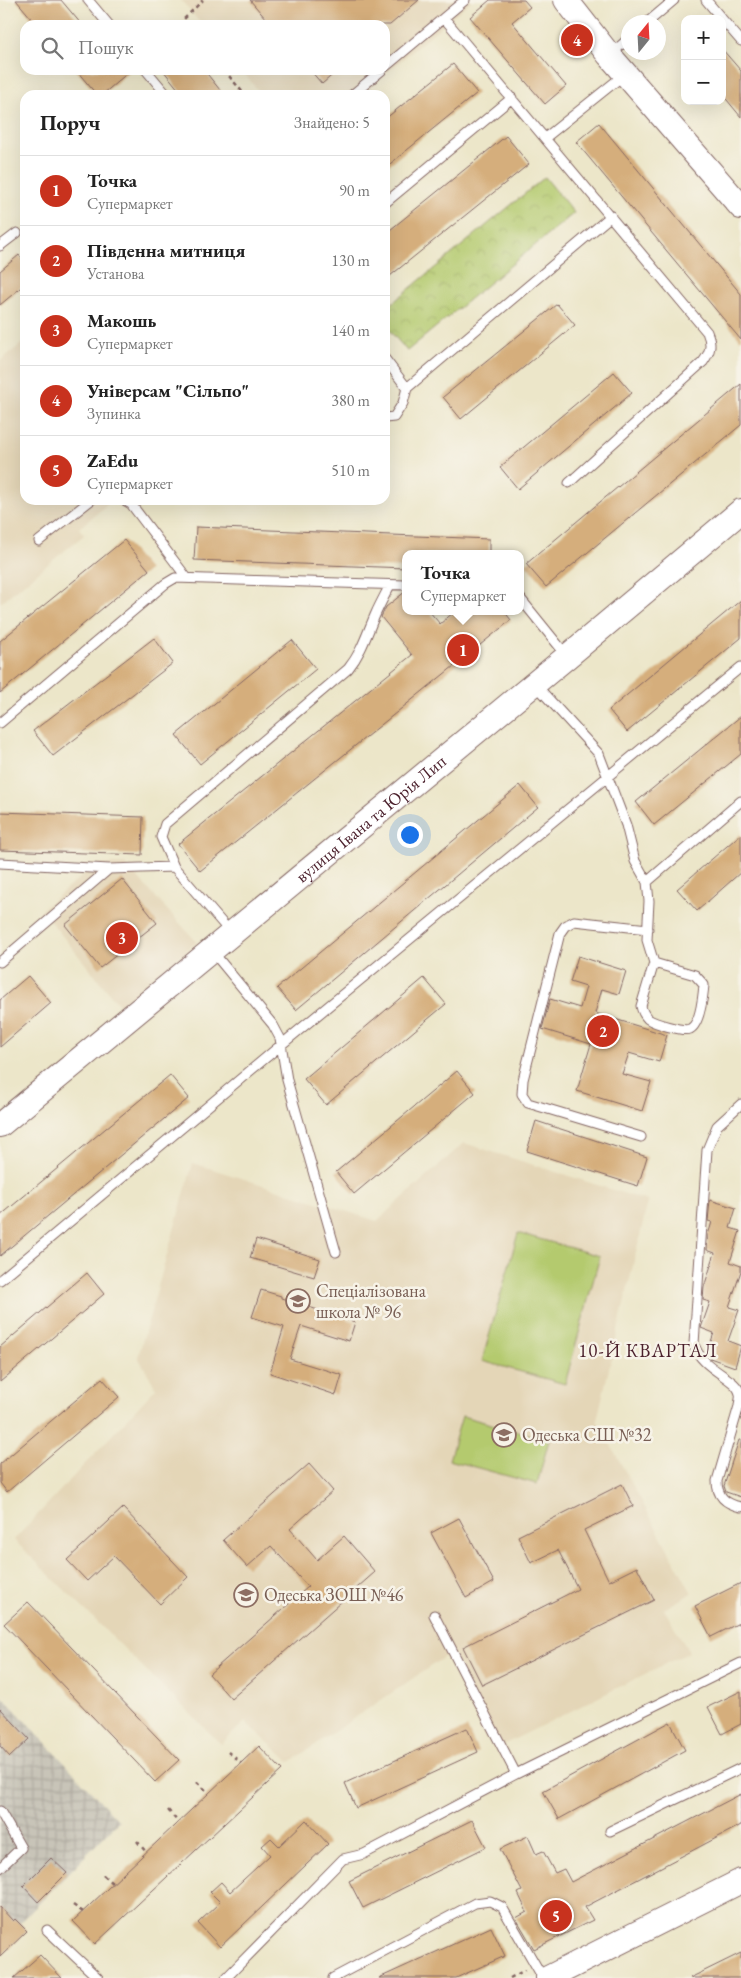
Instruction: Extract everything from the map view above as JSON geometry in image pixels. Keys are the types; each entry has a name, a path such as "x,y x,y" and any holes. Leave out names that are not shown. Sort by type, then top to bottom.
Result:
{"street":[{"path":"566,0 609,55 741,207"},
{"name":"вулиця Івана та Юрія Лип","path":"0,1125 535,684 741,511"},
{"path":"542,1972 741,1881"}],"lane":[{"path":"88,0 104,20"},
{"path":"390,63 465,0"},
{"path":"656,15 674,0"},
{"path":"706,0 719,15"},
{"path":"444,18 707,332 711,342 710,353 703,362 569,483"},
{"path":"726,24 741,41"},
{"path":"609,55 621,45"},
{"path":"545,138 625,73"},
{"path":"150,75 163,90"},
{"path":"358,90 376,75"},
{"path":"390,199 512,98"},
{"path":"390,417 394,416 403,403 407,388 611,216"},
{"path":"0,246 17,233"},
{"path":"390,366 407,388"},
{"path":"39,541 85,505"},
{"path":"132,505 187,578"},
{"path":"0,723 165,584 175,578 402,585"},
{"path":"232,934 174,867 161,837 165,824 348,669 364,645 375,614 390,585"},
{"path":"524,603 568,656"},
{"path":"0,1280 281,1045 741,667"},
{"path":"535,684 599,754 626,826 635,861 647,882 649,901 647,940 654,963 641,1006 642,1012 649,1020 683,1031 691,1029 695,1024 703,999 704,985 695,975 654,963"},
{"path":"647,882 741,801"},
{"path":"0,863 109,869 174,867"},
{"path":"0,962 109,869"},
{"path":"642,1136 528,1102 522,1094 523,1080 560,933 565,926 574,921 648,929"},
{"path":"211,950 273,1025 280,1038 287,1080 336,1252"},
{"path":"741,1104 717,1126 707,1150 694,1344 697,1354 706,1364 736,1386 740,1394 739,1406 717,1481 717,1492 724,1501 741,1507"},
{"path":"434,1615 516,1774"},
{"path":"226,1978 343,1859 364,1854 516,1774 741,1663"},
{"path":"610,1831 741,1768"},
{"path":"0,1811 21,1848 0,1868"},
{"path":"333,1978 475,1903 490,1901 502,1908 542,1972 542,1978"},
{"path":"48,1930 98,1978"}],"path":[{"path":"183,20 202,0"},
{"path":"228,75 241,90"},
{"path":"228,1752 241,1763"},
{"path":"197,1782 209,1793"},
{"path":"168,1810 178,1822"},
{"path":"137,1841 146,1852"},
{"path":"103,1875 113,1884"},
{"path":"73,1904 83,1912"},
{"path":"510,1978 542,1972"}],"shaded area":[{"path":"181,0 472,0 390,70 390,20 198,20"},
{"path":"245,75 384,75 366,90 258,90"},
{"path":"20,345 20,505 107,505 79,528 84,535 0,603 0,361"},
{"path":"97,864 125,864 197,942 120,1006 41,910"},
{"path":"464,1143 648,1201 597,1420 692,1593 664,1609 689,1652 497,1748 453,1651 290,1762 245,1722 221,1744 14,1540 156,1388 138,1357 193,1163 377,1221"},
{"path":"0,1694 119,1821 20,1923 27,1931 0,1957"}],"green space":[{"path":"545,177 574,213 407,351 390,331 390,305"},
{"path":"518,1233 600,1256 565,1384 482,1361"},
{"path":"462,1416 549,1440 537,1484 449,1460"}],"building":[{"path":"16,0 61,0 78,20 33,20"},
{"path":"250,0 419,0 390,25 390,20 267,20"},
{"path":"490,0 524,0 530,7 512,22 566,86 545,104 470,17"},
{"path":"726,54 741,71 741,117 726,99"},
{"path":"453,64 477,93 390,164 390,115"},
{"path":"80,75 125,75 108,90 93,90"},
{"path":"167,75 208,75 220,90 179,90"},
{"path":"314,75 332,75 322,84"},
{"path":"599,123 741,294 741,340 576,142"},
{"path":"506,136 529,164 390,276 390,230"},
{"path":"19,255 20,288 0,305 0,271"},
{"path":"557,304 575,325 461,419 443,397"},
{"path":"614,372 632,393 518,489 500,467"},
{"path":"741,384 741,425 546,587 526,564"},
{"path":"196,527 489,539 489,550 402,550 402,568 194,560"},
{"path":"124,540 149,570 0,693 0,641"},
{"path":"402,594 402,615 432,615 440,624 450,615 507,615 511,620 200,871 178,844 412,655 381,617 386,607"},
{"path":"741,600 741,638 627,732 609,710"},
{"path":"154,638 173,663 53,756 33,731"},
{"path":"292,640 316,669 200,764 176,735"},
{"path":"741,716 741,754 654,825 636,802"},
{"path":"520,785 538,807 296,1010 277,988"},
{"path":"0,812 143,817 142,855 0,850"},
{"path":"741,834 741,872 697,911 677,889"},
{"path":"122,879 157,923 100,968 65,925"},
{"path":"578,956 626,971 619,994 602,989 595,1013 667,1035 659,1062 629,1053 622,1074 651,1082 642,1111 577,1091 591,1044 542,1029 550,999 580,1008 586,987 570,982"},
{"path":"28,976 51,1003 0,1047 0,1000"},
{"path":"424,978 446,1004 326,1105 304,1079"},
{"path":"457,1071 475,1093 354,1194 336,1172"},
{"path":"170,1075 189,1098 0,1256 0,1216"},
{"path":"536,1121 647,1157 638,1186 527,1151"},
{"path":"710,1200 736,1208 730,1228 740,1231 730,1262 741,1266 729,1307 739,1310 728,1341 741,1346 735,1367 710,1358 712,1351 708,1350 714,1333 701,1328 710,1302 703,1300 704,1287 715,1253 707,1250 708,1235 712,1222 708,1221"},
{"path":"256,1239 320,1259 314,1277 250,1258"},
{"path":"87,1273 104,1294 0,1382 0,1347"},
{"path":"261,1290 355,1322 349,1341 301,1326 290,1359 342,1375 336,1395 270,1373 284,1327 252,1317"},
{"path":"102,1378 119,1397 7,1492 0,1483 0,1464"},
{"path":"739,1440 741,1440 741,1497 726,1492 724,1486"},
{"path":"309,1464 333,1491 290,1529 317,1560 344,1536 375,1572 231,1699 209,1674 308,1587 271,1546 247,1567 223,1540"},
{"path":"622,1484 633,1506 584,1530 609,1581 637,1567 654,1600 482,1685 463,1647 578,1589 558,1550 531,1563 518,1536"},
{"path":"123,1508 188,1577 160,1604 114,1556 87,1581 67,1560"},
{"path":"459,1518 494,1582 466,1598 431,1533"},
{"path":"741,1583 741,1622 711,1637 695,1606"},
{"path":"28,1602 179,1760 155,1782 4,1624"},
{"path":"741,1691 741,1724 722,1734 708,1707"},
{"path":"0,1708 29,1739 10,1757 0,1746"},
{"path":"670,1722 685,1750 559,1819 543,1791"},
{"path":"467,1728 478,1752 356,1808 345,1783"},
{"path":"259,1746 282,1770 95,1944 73,1921"},
{"path":"741,1794 741,1825 585,1907 593,1920 534,1949 516,1918 527,1912 518,1893 522,1891 500,1849 528,1836 536,1854 543,1851 555,1873 564,1869 571,1882"},
{"path":"306,1820 328,1844 220,1947 198,1923 220,1902 210,1892 221,1882 230,1892 270,1855 262,1846 271,1838 279,1846"},
{"path":"472,1820 486,1847 363,1908 349,1881"},
{"path":"51,1858 67,1873 38,1902 23,1886"},
{"path":"0,1907 13,1921 15,1919 27,1931 0,1957"},
{"path":"491,1927 505,1956 456,1978 379,1978"},
{"path":"741,1953 741,1978 690,1978"},
{"path":"40,1955 62,1978 14,1978"}],"place":[{"name":"Універсам \"Сільпо\"","path":"577,40"},
{"name":"Точка","path":"463,650"},
{"name":"Макошь","path":"122,938"},
{"name":"Південна митниця","path":"603,1031"},
{"name":"Спеціалізована школа № 96","path":"298,1301"},
{"name":"Одеська СШ №32","path":"504,1435"},
{"name":"Одеська ЗОШ №46","path":"246,1595"},
{"name":"ZaEdu","path":"556,1916"}],"district":[{"name":"10-Й КВАРТАЛ","path":"648,1350"}]}
